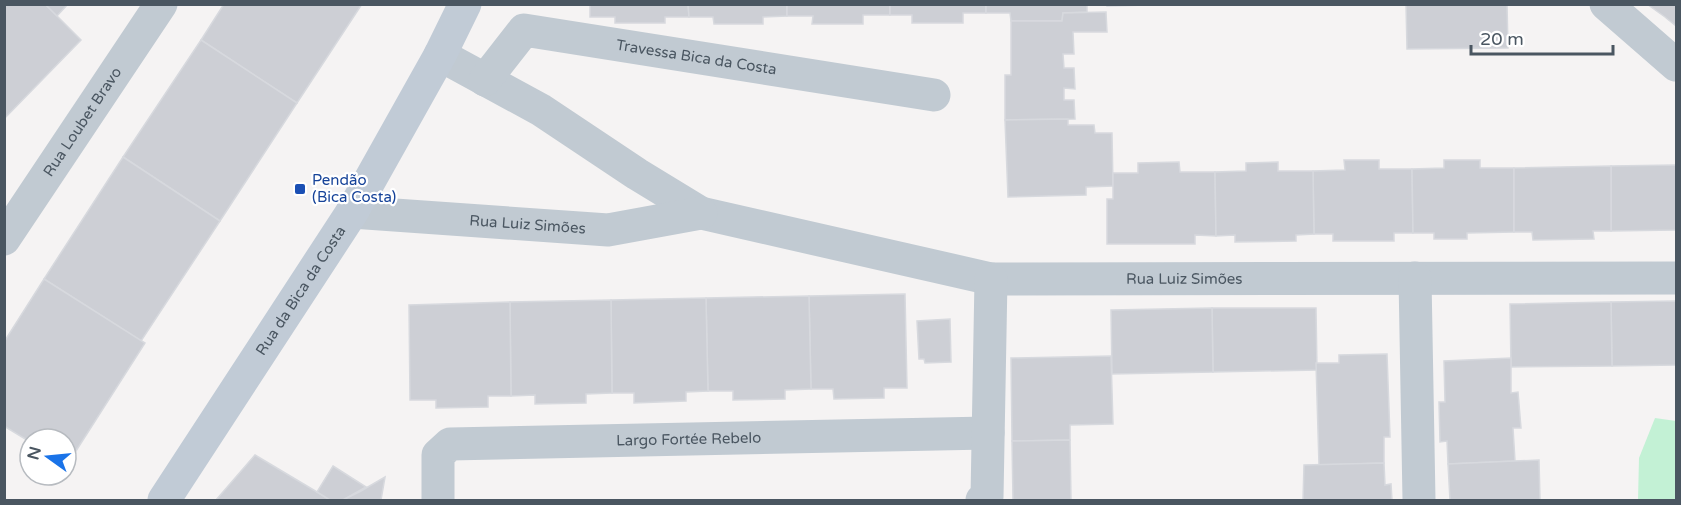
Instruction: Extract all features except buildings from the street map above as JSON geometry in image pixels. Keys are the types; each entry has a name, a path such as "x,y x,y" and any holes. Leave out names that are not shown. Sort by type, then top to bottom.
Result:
{"street":[{"name":"Rua Loubet Bravo","path":"4,239 161,4"},
{"name":"Rua da Bica da Costa","path":"155,501 172,488 352,212 440,55 465,4"},
{"path":"1606,4 1677,65"},
{"name":"Travessa Bica da Costa","path":"485,80 524,30 933,94"},
{"name":"Rua Luiz Simões","path":"440,55 541,110 637,174 702,213 991,279 1677,278"},
{"path":"608,230 639,197 637,174"},
{"name":"Rua Luiz Simões","path":"352,212 608,230 702,213"},
{"path":"1415,278 1419,501"},
{"path":"982,501 987,497 991,279"},
{"name":"Largo Fortée Rebelo","path":"438,501 438,455 450,444 988,433"}],"green space":[{"path":"1655,418 1676,421 1676,500 1638,500 1639,458"}],"place":[{"name":"Pendão (Bica Costa)","path":"300,189"}]}
